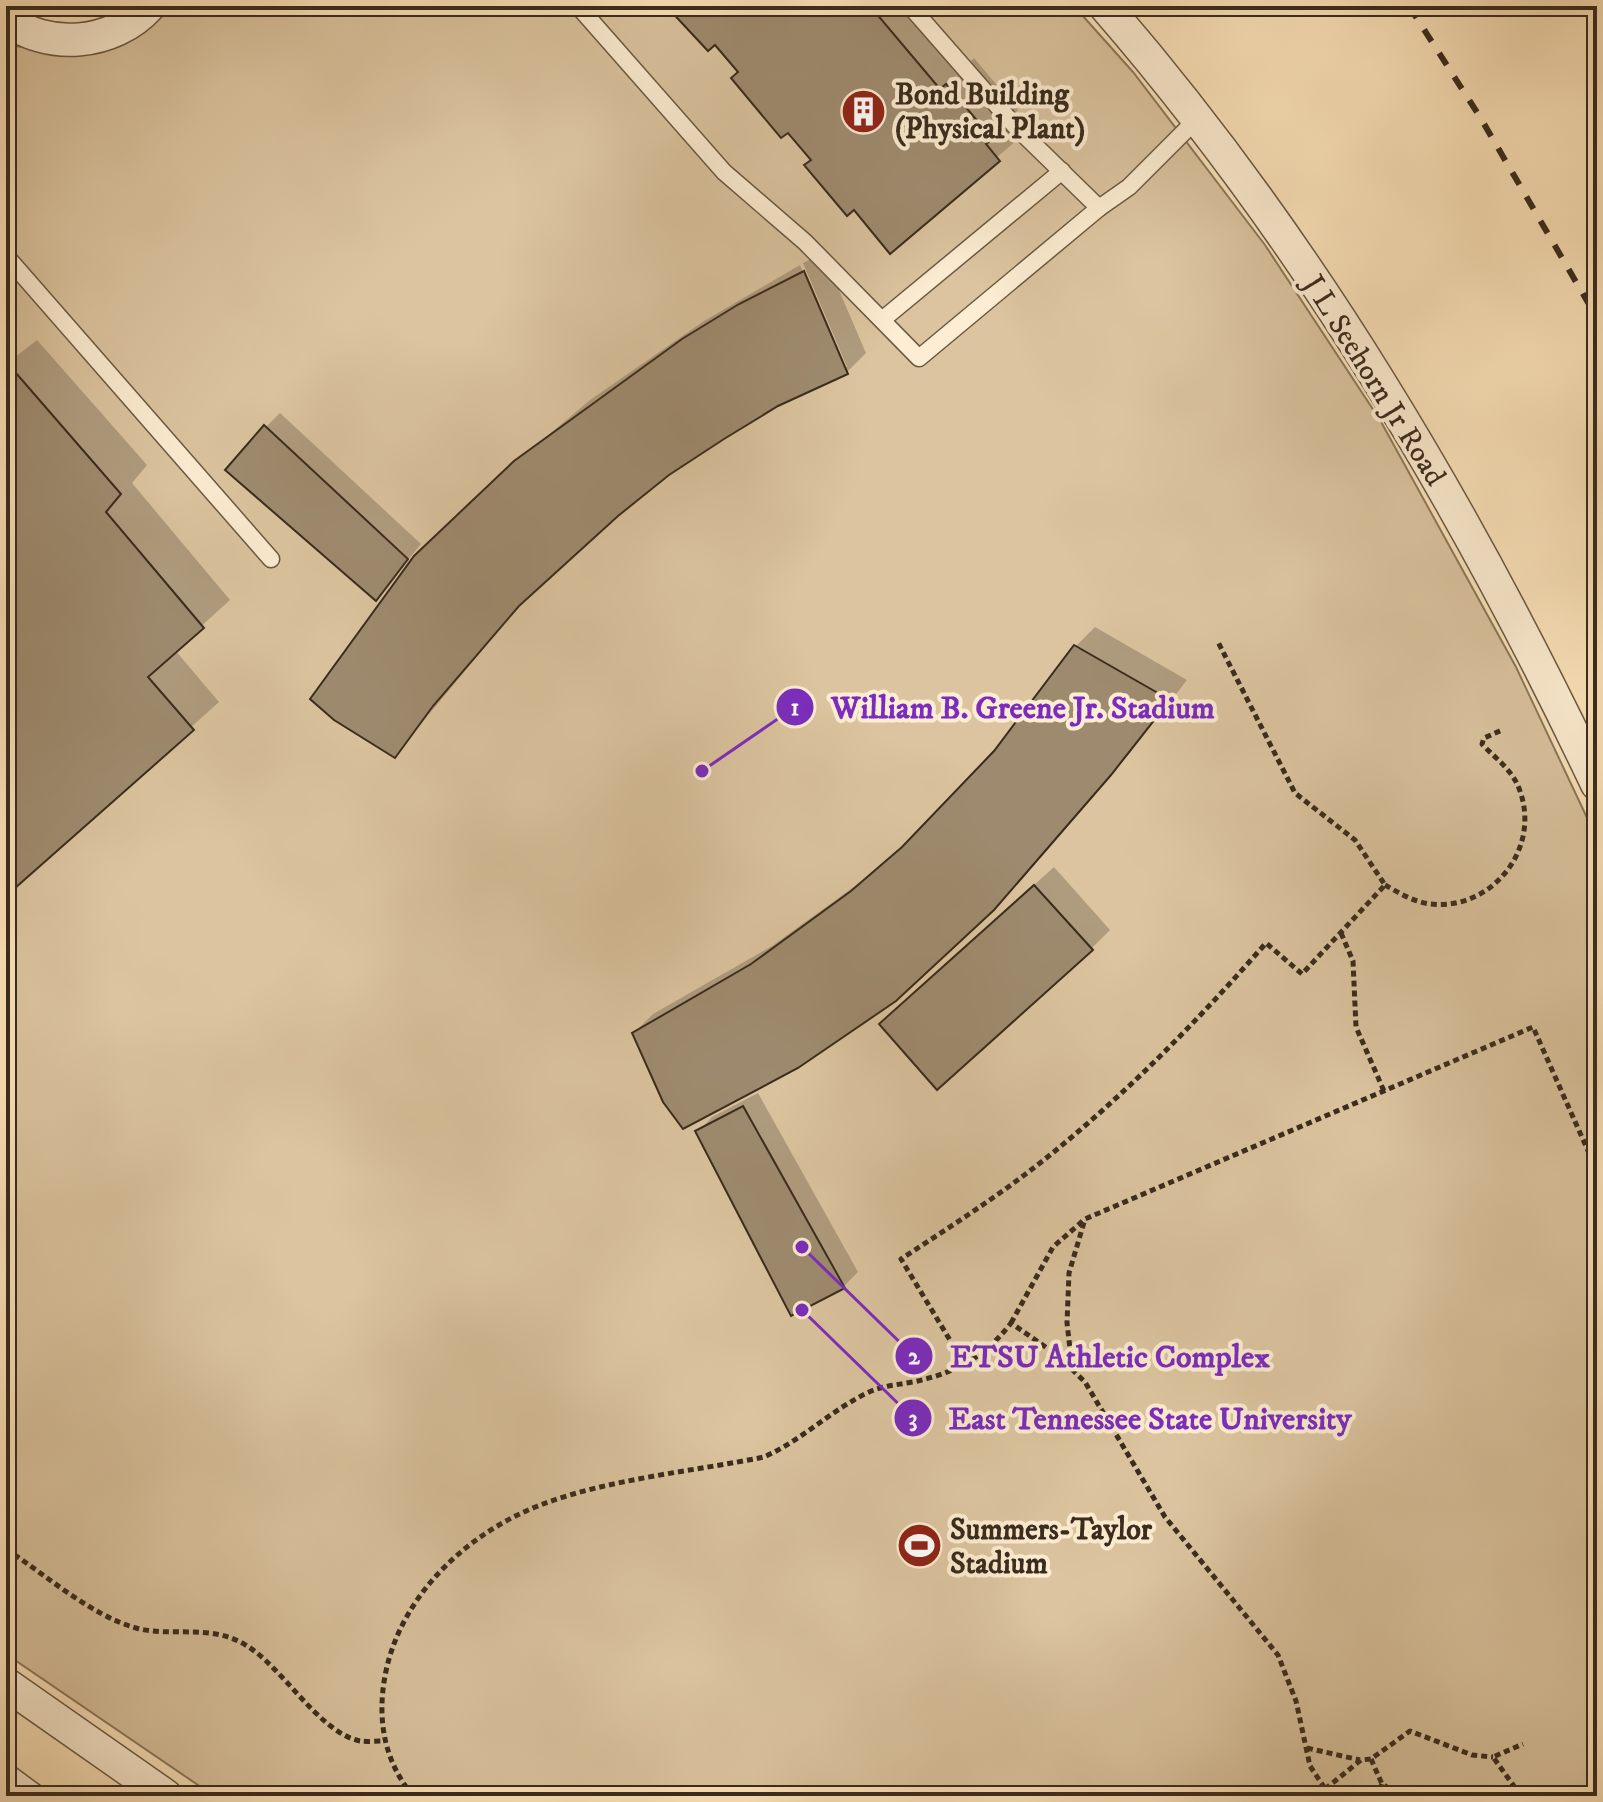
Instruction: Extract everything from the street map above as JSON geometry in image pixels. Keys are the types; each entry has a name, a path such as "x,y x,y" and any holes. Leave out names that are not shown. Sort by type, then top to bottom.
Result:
{"street":[{"path":"9,24 43,37 80,40 116,32 149,6"},
{"name":"J L Seehorn Jr Road","path":"1105,6 1199,117 1397,407 1484,560 1597,784"},
{"path":"6,1684 166,1796"}],"lane":[{"path":"578,6 724,172 805,242 919,358 1099,208 1129,187 1199,117"},
{"path":"910,6 1015,126 1099,208"},
{"path":"882,320 1062,171"},
{"path":"6,256 271,559"},
{"path":"6,1771 40,1796"}],"path":[{"path":"1218,642 1295,793 1355,840 1385,885 1419,902 1446,905 1483,893 1506,873 1522,843 1524,805 1509,770 1482,744 1484,738 1502,730"},
{"path":"965,1365 901,1259 985,1203 1071,1138 1169,1049 1266,943 1302,974 1385,885"},
{"path":"1341,933 1353,961 1356,1027 1384,1091"},
{"path":"413,1796 390,1761 384,1741 383,1688 397,1632 434,1577 489,1532 544,1504 569,1496 764,1457 792,1445 865,1394 952,1372 996,1342 1011,1323 1053,1247 1085,1219 1533,1027 1597,1171"},
{"path":"1072,1367 1067,1323 1069,1273 1085,1219"},
{"path":"1011,1323 1072,1367 1102,1408 1165,1517 1278,1655 1296,1701 1314,1774 1330,1796"},
{"path":"6,1549 106,1615 137,1628 194,1631 238,1640 256,1652 316,1711 348,1736 360,1741 384,1741"},
{"path":"1307,1748 1361,1760 1371,1759 1410,1731 1472,1755 1493,1757 1523,1744"},
{"path":"1493,1757 1521,1796"},
{"path":"1371,1759 1382,1784 1401,1796"},
{"path":"1325,1789 1361,1760"},
{"path":"1377,1796 1382,1784"}],"shaded area":[{"path":"172,6 1074,6 1133,72 1265,245 1380,420 1516,667 1597,839 1597,1796 214,1796 6,1654 6,44 43,51 134,37"}],"building":[{"name":"Bond Building (Physical Plant)","path":"666,6 870,6 940,89 946,84 993,139 986,144 1000,161 890,254 854,210 847,216 804,165 811,160 788,133 781,138 731,78 738,72 715,45 708,51"},
{"path":"804,271 848,374 778,406 724,439 669,475 618,516 519,606 433,706 395,758 334,720 310,699 414,556 514,461 682,339 739,304"},
{"path":"9,365 121,494 106,512 204,628 148,677 194,730 6,896 6,368"},
{"path":"264,425 408,559 376,601 225,470"},
{"path":"1074,645 1170,700 1111,775 994,910 896,1001 798,1068 683,1129 663,1102 632,1033 751,964 851,891 902,847 994,751"},
{"path":"1034,885 1093,950 937,1090 879,1024"},
{"path":"743,1106 845,1288 791,1316 695,1131"}],"railway":[{"path":"1409,6 1480,117 1597,318"}],"place":[{"name":"Bond Building (Physical Plant)","path":"864,111"},
{"name":"William B. Greene Jr. Stadium","path":"702,771"},
{"name":"ETSU Athletic Complex","path":"802,1247"},
{"name":"East Tennessee State University","path":"802,1310"},
{"name":"Summers-Taylor Stadium","path":"919,1546"}]}
